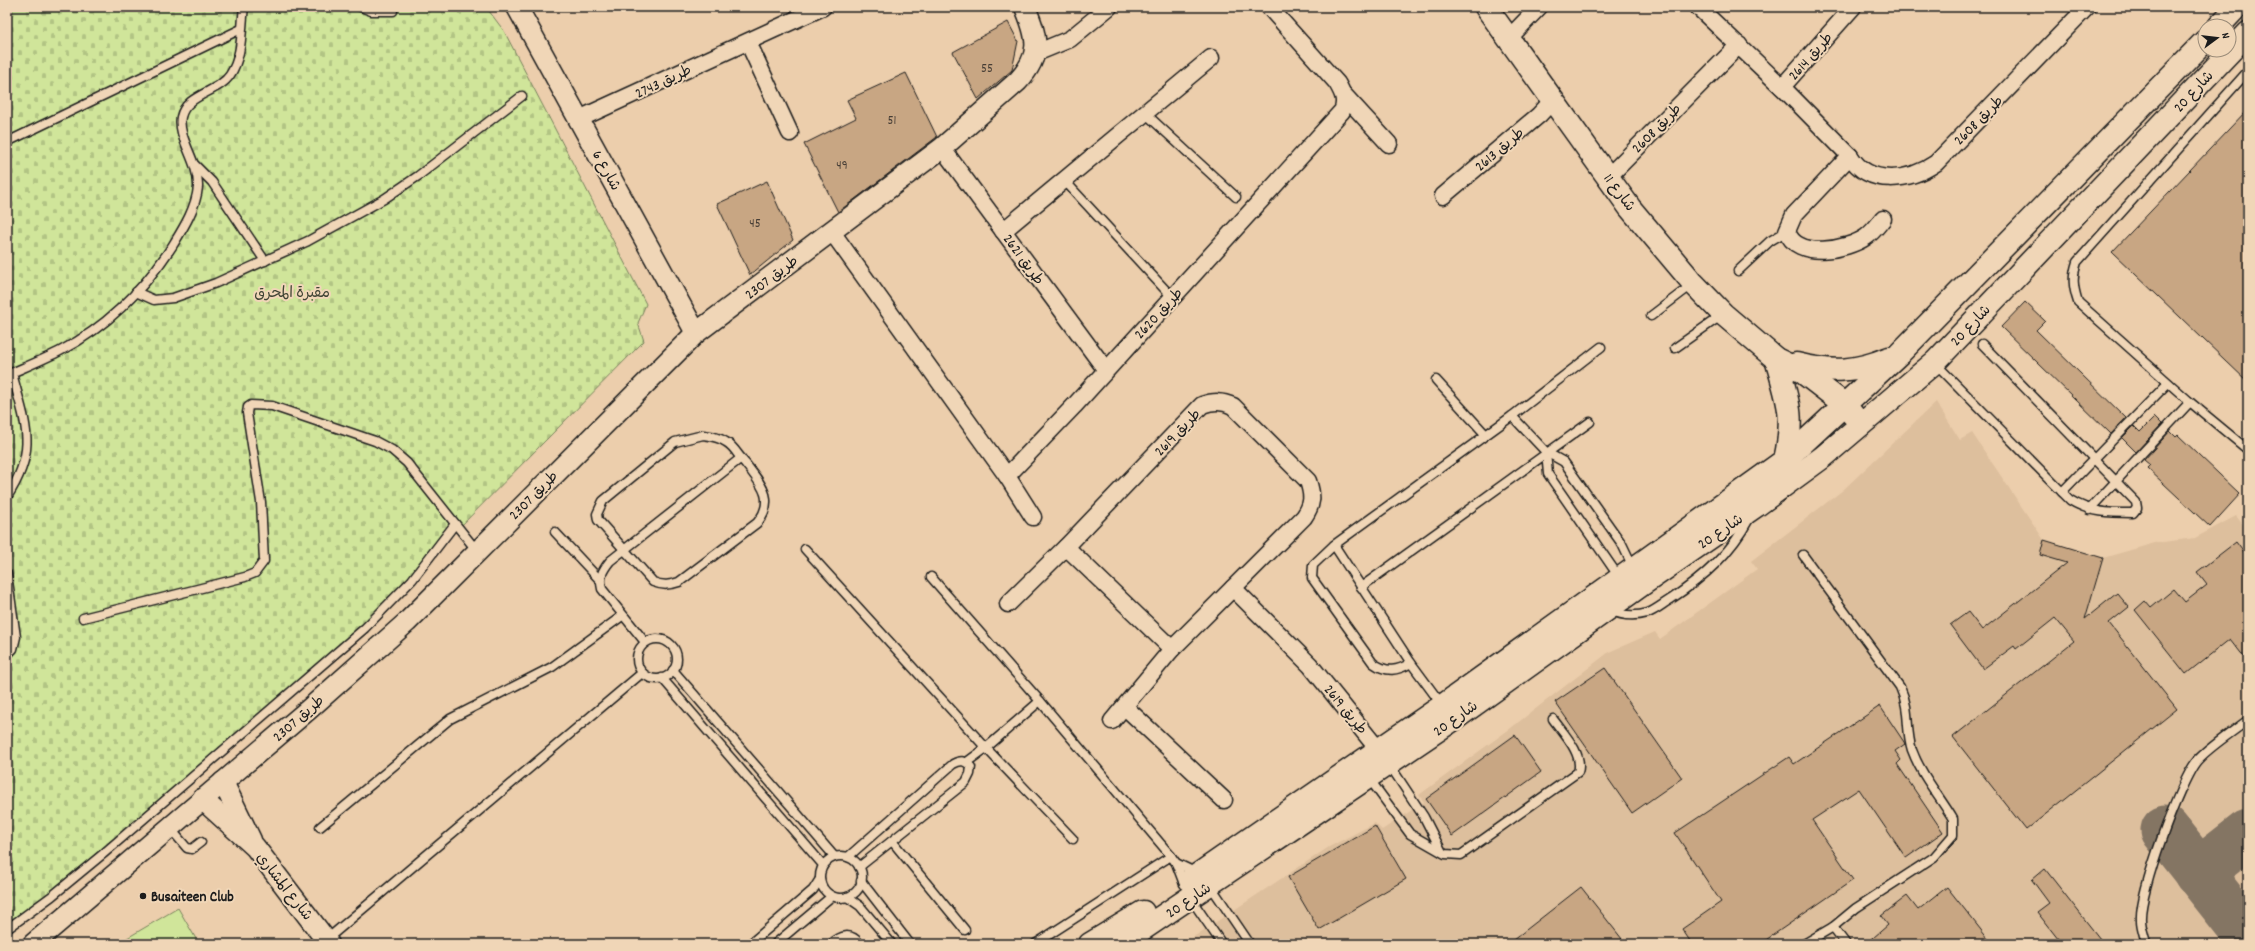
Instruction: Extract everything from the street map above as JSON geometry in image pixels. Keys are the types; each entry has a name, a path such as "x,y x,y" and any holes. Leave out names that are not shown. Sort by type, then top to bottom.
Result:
{"main road":[{"name":"شارع 11","path":"1486,7 1630,208 1693,283 1722,314 1776,359 1787,378 1851,417"},
{"path":"2227,18 2237,7"},
{"name":"شارع 20","path":"1448,713 1785,460 1935,362 2248,33"},
{"name":"شارع 20","path":"1121,944 1196,886 1384,756 1609,609 1631,577 1756,506 1851,417 1899,354 2197,49"},
{"path":"1776,359 1811,368 1839,371 1869,367 1899,354"},
{"path":"1776,359 1788,398 1791,416 1791,434 1785,460"},
{"name":"شارع 20","path":"1090,944 1127,922 1196,886"}],"street":[{"name":"شارع 6","path":"518,7 696,333"},
{"name":"طريق 2743","path":"579,119 823,7"},
{"path":"1025,7 1035,31 1036,53 1070,39 1109,7"},
{"path":"1269,7 1337,83 1344,95 1389,144"},
{"path":"1508,39 1539,7"},
{"name":"طريق 2608","path":"1698,7 1782,87 1850,156 1855,165 1877,176 1902,178 1925,170 1936,163 2087,7"},
{"name":"طريق 2614","path":"1782,87 1854,7"},
{"path":"748,42 790,133"},
{"name":"طريق 2608","path":"1608,177 1739,45"},
{"name":"طريق 2307","path":"33,944 223,782 406,622 696,333 942,148 1018,81 1028,70 1036,53"},
{"path":"1003,231 1211,58"},
{"name":"طريق 2620","path":"1007,476 1074,406 1172,297 1308,150 1342,111 1344,105 1344,95"},
{"name":"طريق 2613","path":"1443,196 1539,115 1553,100"},
{"name":"طريق 2621","path":"942,148 1106,370"},
{"path":"1850,156 1794,216 1787,231 1789,237 1797,245 1814,248 1836,248 1866,237 1883,219"},
{"path":"832,232 1007,476 1032,517"},
{"name":"طريق 2619","path":"1008,604 1066,547 1202,405 1212,402 1223,402 1233,406 1308,481 1312,494 1311,506 1304,517 1172,649 1112,721"},
{"path":"1066,547 1172,649"},
{"name":"طريق 2619","path":"1233,588 1310,665 1384,756"},
{"path":"1125,707 1224,800"},
{"name":"شارع المشاري","path":"223,782 254,847"},
{"name":"شارع المشاري","path":"202,799 254,847 328,942"}],"lane":[{"path":"7,497 21,474 27,455 28,441 26,426 9,374 62,350 84,338 109,318 136,292 164,258 189,216 197,191 195,165 183,133 181,118 188,104 219,86 230,75 239,55 244,7"},
{"path":"361,7 371,11 394,11"},
{"path":"7,142 241,29"},
{"path":"2248,71 2077,262 2073,275 2073,289 2078,302 2168,383 2248,450"},
{"path":"136,292 154,300 173,298 216,283 308,241 384,199 418,176 522,96"},
{"path":"1144,113 1236,197"},
{"path":"195,165 212,182 265,261"},
{"path":"1064,180 1172,297"},
{"path":"1738,270 1770,241 1787,231"},
{"path":"1651,316 1693,283"},
{"path":"1675,348 1722,314"},
{"path":"1935,362 2070,500 2089,510 2101,513 2133,513 2137,508 2136,502 1982,344"},
{"path":"1411,663 1400,670 1392,671 1382,670 1374,663 1312,578 1313,565 1334,545 1512,416 1601,347"},
{"path":"1436,380 1486,435"},
{"path":"2062,492 2168,383"},
{"path":"2089,510 2190,402"},
{"path":"83,618 245,577 259,569 264,561 264,531 262,502 247,413 248,408 251,405 272,406 384,445 407,463 477,551"},
{"path":"1512,416 1546,452 1564,462 1622,544 1631,577"},
{"path":"1361,587 1546,452 1590,422"},
{"path":"703,435 717,437 728,443 763,487 767,500 765,513 757,523 680,582 670,585 653,582 625,550 598,520 596,514 599,506 675,442 703,435"},
{"path":"1546,452 1548,474 1631,577"},
{"path":"599,580 603,570 625,550 741,458"},
{"path":"1609,609 1620,615 1629,616 1649,613 1688,587 1727,553 1743,531 1756,506"},
{"path":"7,929 52,896 104,854 365,628 412,580 455,524"},
{"path":"555,532 599,580 602,589 622,616 645,642"},
{"path":"1334,545 1411,663 1448,713"},
{"path":"805,549 986,748 1073,839"},
{"path":"1803,555 1900,687 1907,705 1909,734 1913,751 1954,824 1953,835 1934,857 1856,908 1833,927 1804,944"},
{"path":"7,574 16,637 13,649 7,655"},
{"path":"931,577 1040,701 1173,860 1250,944"},
{"path":"320,827 450,719 552,667 622,616"},
{"path":"658,639 671,644 677,657 673,670 662,678 655,679 642,673 636,661 640,647 645,642 658,639"},
{"path":"673,670 834,856"},
{"path":"328,942 642,673"},
{"path":"662,678 823,865"},
{"path":"967,762 986,748 1040,701"},
{"path":"1363,771 1410,834 1442,852 1455,856 1466,853 1574,776 1580,766 1578,758 1553,719"},
{"path":"2146,944 2140,920 2144,901 2165,830 2184,780 2197,761 2248,720"},
{"path":"1384,756 1424,817 1442,852"},
{"path":"848,857 953,764 960,760 967,762 971,767 970,774 966,782 859,867"},
{"path":"170,827 187,848 192,849 201,842"},
{"path":"892,841 965,930"},
{"path":"750,944 813,890 820,879 823,865 834,856 848,857 859,867 861,881 910,944"},
{"path":"1173,860 1191,869 1196,886 1222,944"},
{"path":"1035,944 1173,860"},
{"path":"820,879 822,886 832,896 847,897 853,894 861,881"},
{"path":"775,944 832,896"},
{"path":"847,897 860,906 892,944"},
{"path":"1833,927 1846,944"},
{"path":"831,944 840,937 848,935 855,938 860,944"}],"shaded area":[{"path":"1936,402 1960,440 1972,433 2044,540 2103,558 2155,543 2195,538 2236,516 2248,531 2248,944 1183,944 1329,847 1375,823 1382,830 1424,802 1419,795 1507,731 1609,652 1655,632 1660,639 1757,569 1751,561 1843,490"}],"green space":[{"name":"مقبرة المحرق","path":"7,7 486,7 504,31 646,304 638,323 644,341 347,641 7,929"},
{"path":"178,908 199,944 117,944"}],"building":[{"path":"1008,22 1018,41 1012,70 978,99 953,52"},
{"path":"906,73 937,137 838,212 804,144 856,118 847,100"},
{"path":"2248,109 2248,382 2112,252"},
{"path":"767,181 793,240 750,275 717,204"},
{"path":"2025,302 2045,321 2036,330 2126,418 2111,434 2001,327"},
{"path":"2155,417 2162,424 2136,452 2122,438 2134,426 2140,432"},
{"path":"2170,431 2176,437 2178,435 2240,494 2210,527 2147,468 2150,465 2144,460"},
{"path":"2044,540 2103,558 2085,619 2117,593 2129,607 2109,623 2177,709 2026,830 1953,737 2074,641 2055,618 2016,649 2014,646 1983,669 1950,625 1968,612 1982,630 2067,563 2040,555"},
{"path":"2236,542 2248,558 2248,662 2230,639 2186,674 2135,610 2145,601 2151,608 2174,589 2185,602 2207,585 2197,572"},
{"path":"1605,668 1682,778 1632,813 1555,702"},
{"path":"1880,706 1905,744 1895,751 1901,760 1897,764 1943,832 1906,858 1859,789 1812,820 1853,880 1760,944 1692,944 1682,929 1721,902 1675,833 1789,757 1794,764"},
{"path":"1515,735 1541,772 1452,836 1426,799"},
{"path":"1375,826 1406,879 1319,930 1288,877"},
{"path":"2045,869 2104,944 2062,944 2037,912 2049,903 2032,880"},
{"path":"1581,887 1626,944 1508,944"},
{"path":"1947,887 1992,944 1866,944 1888,925 1881,916 1907,896 1918,910"}],"taxiway":[{"path":"2165,830 2248,935"},
{"path":"2198,873 2248,834"}],"place":[{"name":"Busaiteen Club","path":"143,896"}]}
